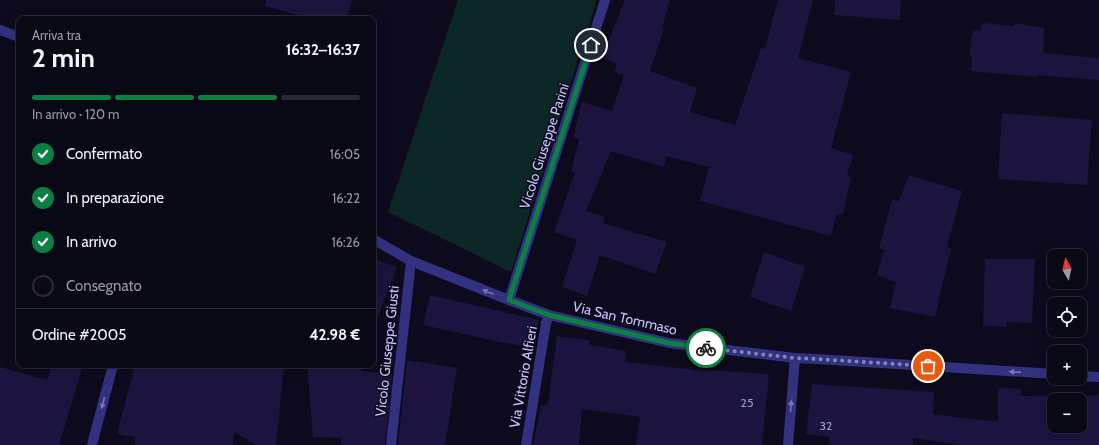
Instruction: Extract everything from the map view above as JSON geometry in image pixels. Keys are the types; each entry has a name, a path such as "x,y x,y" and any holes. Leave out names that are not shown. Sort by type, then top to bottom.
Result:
{"street":[{"name":"Vicolo Giuseppe Parini","path":"509,300 605,0"},
{"path":"0,30 16,36"},
{"name":"Via San Tommaso","path":"376,241 411,261 549,315 669,343 795,358 1047,374"},
{"name":"Vicolo Giuseppe Giusti","path":"391,445 411,261"},
{"name":"Via Vittorio Alfieri","path":"526,445 546,323 549,315"},
{"path":"788,445 795,358"},
{"path":"92,445 112,368"},
{"path":"1087,376 1099,377"}],"green space":[{"path":"458,0 597,0 511,272 388,212"}],"building":[{"path":"266,0 352,0 348,16 301,16 265,6"},
{"path":"625,0 670,0 662,28 664,29 650,71 697,88 690,112 735,125 761,48 765,49 778,0 813,0 798,58 851,72 831,148 853,155 847,175 851,178 843,214 836,215 831,236 700,201 709,167 666,156 664,167 611,151 586,211 605,217 603,223 667,242 655,274 600,255 587,296 562,287 577,240 554,232 575,173 571,171 579,140 573,137 582,102 612,111 624,75 614,72 617,64 602,57"},
{"path":"835,0 901,0 900,20 834,15"},
{"path":"982,23 1014,26 1015,23 1044,28 1043,53 1099,58 1099,80 1037,75 1037,77 971,71 972,58 969,55 973,30 981,31"},
{"path":"1002,113 1092,120 1087,185 998,179"},
{"path":"909,175 962,191 947,247 951,248 935,317 890,308 896,282 877,275 884,250 879,248 892,200 899,201"},
{"path":"764,252 805,267 791,311 750,297"},
{"path":"985,259 1035,259 1032,323 1006,322 1006,327 983,326"},
{"path":"376,260 397,267 376,321"},
{"path":"430,295 539,320 531,347 500,342 423,325"},
{"path":"557,336 590,340 589,345 626,351 625,362 706,371 769,374 762,445 636,445 640,417 582,409 579,445 533,445 541,406 548,404"},
{"path":"407,360 457,368 445,445 398,445"},
{"path":"0,367 47,380 51,368 82,368 59,445 0,445"},
{"path":"134,368 284,368 276,445 257,445 234,432 233,445 135,445 135,437 117,434"},
{"path":"307,368 362,368 361,371 392,374 385,445 341,445 341,438 313,437"},
{"path":"812,384 934,392 933,414 998,422 998,388 1021,389 1021,396 1047,396 1047,433 1087,433 1087,395 1099,395 1099,445 961,445 913,438 913,445 829,445 830,437 806,434"}],"way so far":[{"path":"706,348 795,358 928,366"}],"route":[{"path":"591,45 509,300 549,315 669,343 706,348"}]}
